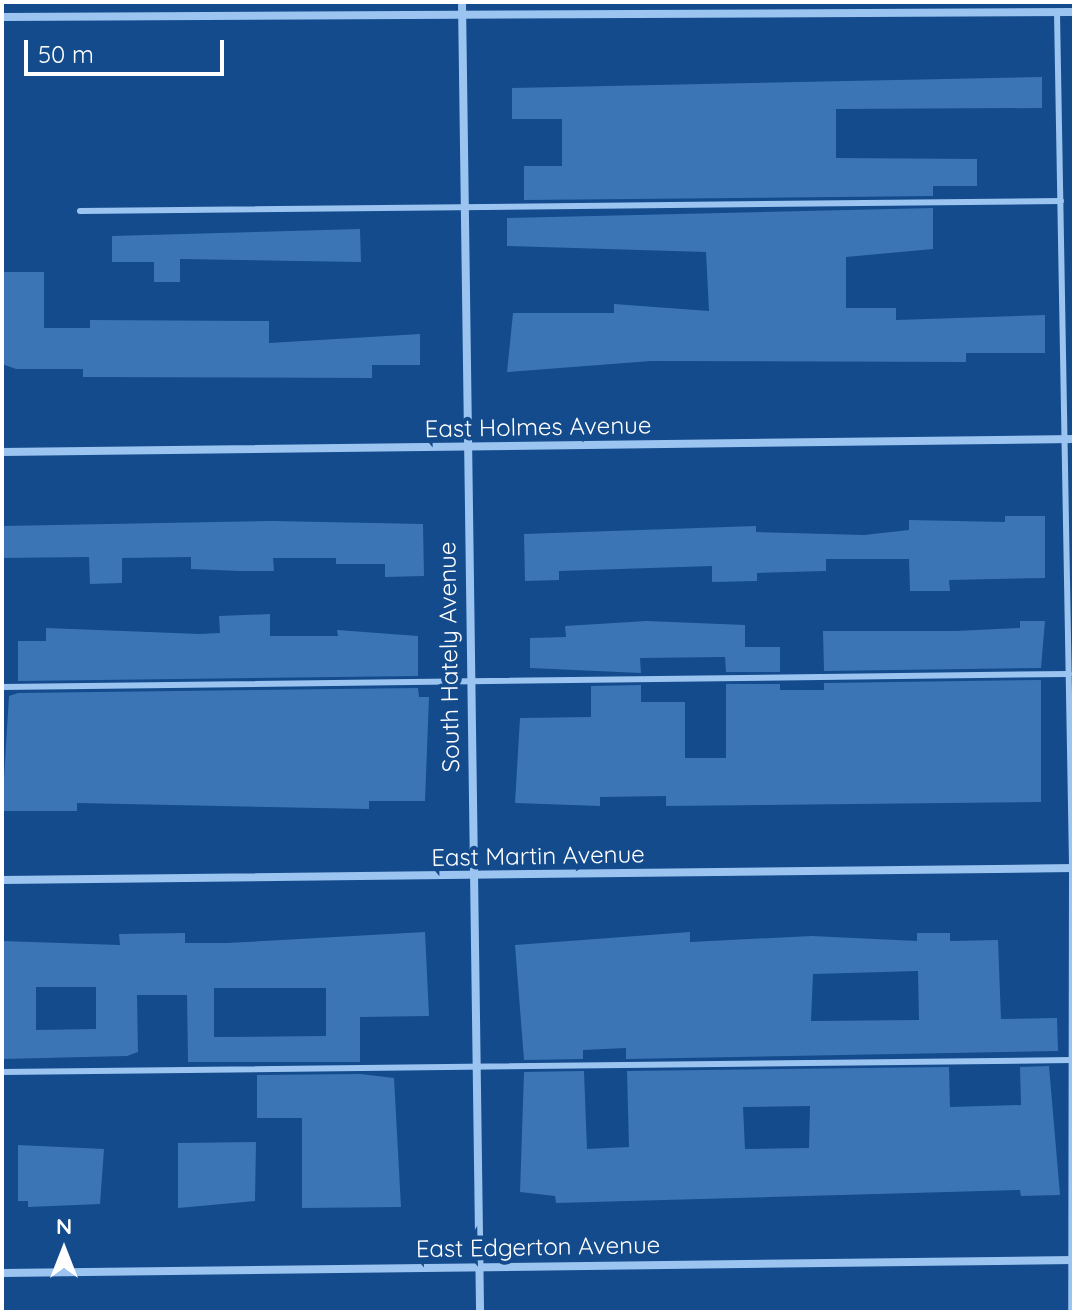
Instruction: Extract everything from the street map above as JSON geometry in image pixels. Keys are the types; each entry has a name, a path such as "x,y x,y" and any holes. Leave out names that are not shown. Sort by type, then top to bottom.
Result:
{"street":[{"name":"South Hately Avenue","path":"462,2 480,1312"},
{"path":"2,17 1074,12"},
{"name":"East Holmes Avenue","path":"2,452 1070,439"},
{"name":"East Martin Avenue","path":"2,880 1073,868"},
{"name":"East Edgerton Avenue","path":"2,1273 1072,1260"}],"lane":[{"path":"1057,13 1070,439 1069,674 1073,868 1071,1312"},
{"path":"80,211 464,211 1061,201"},
{"path":"2,687 1069,674"},
{"path":"2,1072 475,1064 1071,1060"}],"building":[{"path":"1042,77 1042,108 836,109 836,158 977,159 977,186 933,186 933,196 524,200 524,166 562,166 562,119 512,119 512,88"},
{"path":"933,208 933,249 846,257 846,308 896,308 896,320 1045,315 1045,353 966,353 966,362 651,361 507,372 513,313 614,313 614,304 709,311 706,252 507,246 507,218"},
{"path":"360,229 361,262 180,259 180,282 154,282 154,262 112,262 112,236"},
{"path":"2,272 44,272 44,328 90,328 90,320 269,321 269,343 420,334 420,365 372,365 372,378 83,377 83,369 16,369 2,364"},
{"path":"1005,516 1045,516 1045,578 949,580 950,591 910,591 909,559 826,559 826,571 757,573 757,581 712,582 712,566 559,571 559,580 525,581 524,534 756,526 756,532 864,535 909,530 909,520 1005,522"},
{"path":"273,521 423,524 424,576 385,577 385,564 336,564 336,558 273,558 274,571 240,571 191,569 191,557 122,558 122,583 90,584 89,557 2,558 2,526"},
{"path":"270,614 270,636 338,636 337,630 418,636 418,676 18,681 18,641 46,641 46,628 220,633 219,616"},
{"path":"647,621 745,625 745,647 780,647 780,672 726,672 725,657 640,658 641,673 530,668 530,638 566,637 565,626"},
{"path":"1020,621 1045,621 1041,668 824,671 823,631 1020,628"},
{"path":"1041,680 1041,802 666,806 666,796 600,797 600,806 515,803 520,718 591,717 591,686 641,685 641,702 685,702 685,758 726,758 726,684 780,684 780,690 824,690 824,683"},
{"path":"418,688 419,697 429,697 425,801 369,801 369,809 77,803 77,811 2,811 9,696 18,693"},
{"path":"425,932 429,1016 360,1017 360,1062 188,1062 187,995 137,995 138,1052 127,1056 2,1059 2,941 120,945 119,934 185,933 185,943","holes":["36,987 96,987 96,1029 36,1030","214,988 326,988 326,1036 214,1037"]},
{"path":"690,932 690,942 812,936 917,941 917,933 950,933 950,941 998,940 1001,1019 1057,1018 1058,1051 626,1059 626,1048 583,1050 583,1059 524,1060 515,945","holes":["918,971 919,1020 811,1021 813,974"]},
{"path":"1049,1066 1060,1195 1021,1196 1020,1190 556,1203 555,1196 520,1192 524,1072 584,1071 587,1149 629,1147 627,1071 949,1067 950,1107 1021,1105 1020,1067","holes":["810,1106 809,1148 745,1149 743,1107"]},
{"path":"360,1074 394,1078 401,1207 302,1208 302,1118 257,1118 257,1075"},
{"path":"256,1142 255,1201 178,1208 178,1143"},
{"path":"18,1145 104,1149 100,1204 28,1207 28,1201 18,1201"}]}
